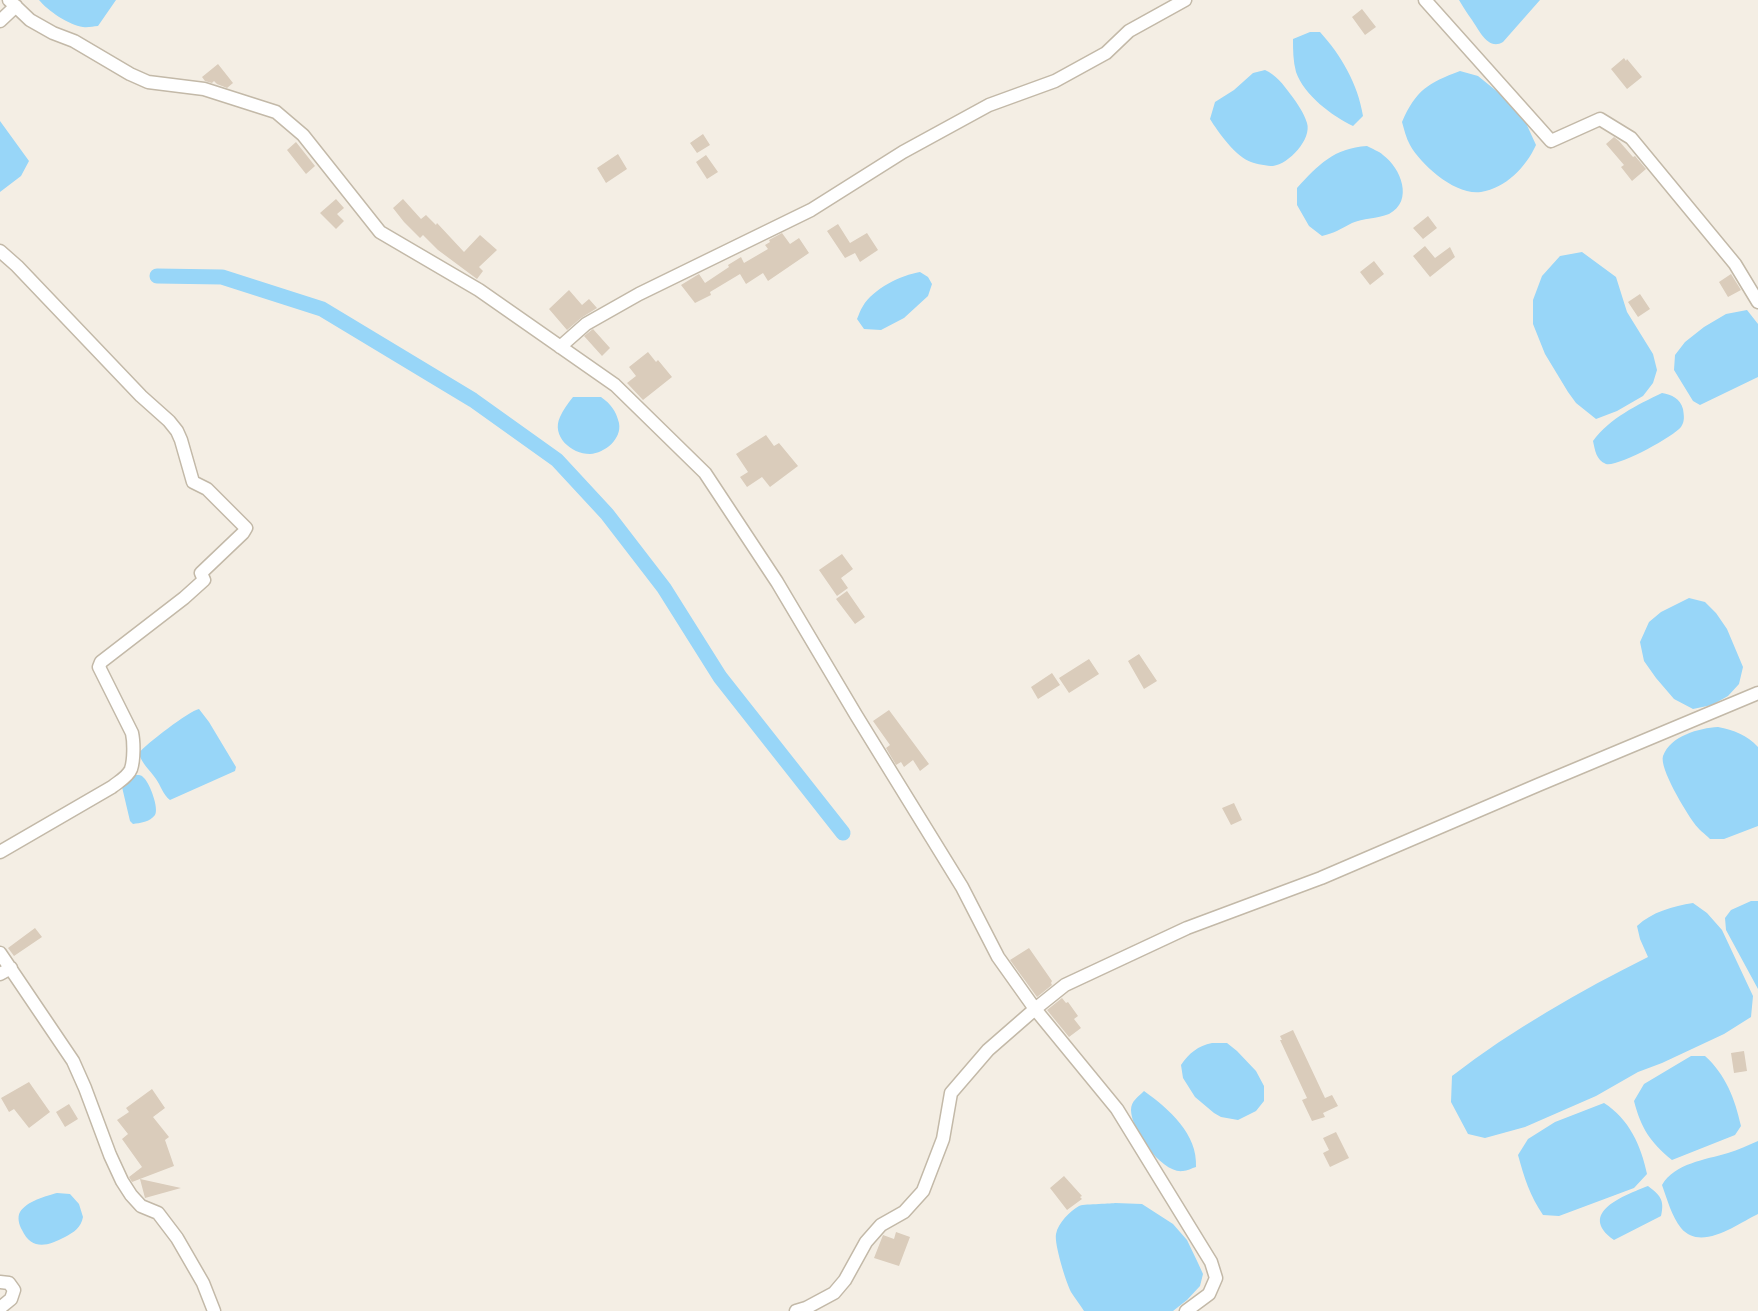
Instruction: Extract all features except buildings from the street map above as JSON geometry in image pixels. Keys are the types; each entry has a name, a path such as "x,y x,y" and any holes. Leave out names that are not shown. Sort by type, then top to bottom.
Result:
{"street":[{"path":"560,346 586,324 639,294 811,210 903,152 989,105 1055,81 1106,52 1129,31 1185,0"},
{"path":"1425,0 1551,141 1600,119 1632,138 1735,264 1758,302"},
{"path":"0,21 13,3 30,20 53,33 74,41 130,74 148,81 204,89 276,112 303,135 380,232 479,290 615,385 705,473 777,582 962,887 998,957 1035,1009 1117,1109 1211,1262 1216,1278 1209,1294 1186,1311"},
{"path":"0,251 177,431 193,482 207,489 246,528 201,573 204,580 101,662 99,667 132,733 134,742 131,769 126,776 112,787 0,852"},
{"path":"796,1311 834,1293 845,1280 866,1242 881,1225 904,1212 923,1191 943,1139 951,1093 988,1050 1065,985 1187,928 1321,878 1758,693"},
{"path":"0,953 5,971 53,1030 73,1061 122,1181 141,1206 158,1213 177,1238 203,1283 214,1311"},
{"path":"0,1282 9,1283 14,1290 11,1299 0,1308"}],"water":[{"path":"39,0 116,0 98,26 87,27 77,26 65,20"},
{"path":"1459,0 1540,0 1503,42 1493,44 1484,38"},
{"path":"1310,32 1320,32 1342,60 1353,81 1363,116 1353,126 1336,117 1320,104 1300,81 1294,64 1293,39"},
{"path":"1265,70 1279,80 1293,98 1304,116 1308,129 1298,150 1286,161 1273,166 1253,163 1239,155 1210,119 1215,102 1234,90 1253,73"},
{"path":"1460,71 1478,76 1504,97 1526,123 1536,145 1527,161 1507,181 1481,192 1461,189 1440,178 1415,153 1402,122 1412,102 1424,89"},
{"path":"0,121 29,161 21,176 0,192"},
{"path":"1367,146 1381,154 1395,168 1402,184 1401,201 1397,208 1389,214 1356,221 1322,236 1309,226 1297,205 1297,188 1327,159 1345,150"},
{"path":"1582,252 1616,277 1627,312 1653,354 1657,370 1653,383 1643,396 1617,411 1596,419 1576,403 1568,392 1545,354 1533,324 1533,300 1542,276 1560,256"},
{"path":"920,272 928,277 932,284 928,296 904,318 881,330 864,329 857,319 873,294 904,276"},
{"path":"1747,310 1758,324 1758,377 1700,405 1693,401 1674,370 1675,355 1685,342 1704,327 1726,314"},
{"path":"1662,393 1675,398 1682,405 1684,418 1681,427 1657,444 1622,461 1606,464 1600,460 1593,441 1607,425 1624,413"},
{"path":"573,397 601,397 613,408 619,429 615,440 607,448 590,454 576,451 564,443 558,431 558,424"},
{"path":"1689,598 1705,602 1716,613 1727,629 1743,667 1739,684 1728,696 1712,705 1693,709 1674,699 1656,678 1644,661 1640,642 1649,622 1661,612"},
{"path":"199,709 236,767 235,771 170,800 139,753 168,728"},
{"path":"1718,727 1740,734 1758,747 1758,826 1724,839 1710,839 1696,825 1680,800 1665,770 1663,756 1678,738 1694,731"},
{"path":"132,776 142,776 149,785 156,812 145,822 133,824 130,821 122,787"},
{"path":"1751,901 1758,901 1758,989 1726,930 1725,918 1731,910"},
{"path":"1693,903 1707,913 1722,930 1753,996 1751,1017 1724,1034 1638,1072 1596,1096 1525,1127 1485,1138 1468,1134 1451,1102 1452,1076 1499,1042 1547,1012 1648,957 1637,926 1663,910"},
{"path":"1212,1043 1227,1043 1237,1051 1256,1071 1264,1086 1264,1101 1256,1111 1238,1120 1221,1117 1214,1113 1195,1097 1183,1078 1181,1065 1184,1061 1198,1048"},
{"path":"1691,1056 1705,1056 1719,1071 1733,1097 1741,1126 1735,1135 1672,1160 1647,1134 1634,1101 1644,1084"},
{"path":"1144,1091 1172,1114 1187,1133 1195,1155 1196,1167 1183,1171 1166,1166 1142,1139 1132,1118 1131,1107"},
{"path":"1604,1103 1613,1109 1633,1134 1647,1174 1634,1188 1559,1216 1543,1215 1534,1201 1518,1155 1528,1139 1555,1122"},
{"path":"1758,1141 1758,1214 1719,1234 1709,1237 1689,1235 1675,1219 1662,1185 1683,1167 1732,1152"},
{"path":"1648,1186 1660,1198 1661,1216 1614,1240 1604,1230 1600,1221 1602,1213 1617,1200"},
{"path":"57,1193 70,1194 79,1204 82,1221 79,1227 59,1240 47,1244 36,1244 26,1237 22,1230 19,1214 32,1202"},
{"path":"1115,1203 1142,1204 1173,1224 1187,1240 1203,1274 1200,1286 1173,1311 1084,1311 1071,1292 1057,1246 1056,1234 1059,1226 1068,1214 1079,1206"}],"waterway":[{"path":"157,276 222,277 322,309 473,400 557,460 607,514 664,588 720,677 843,833"}]}
